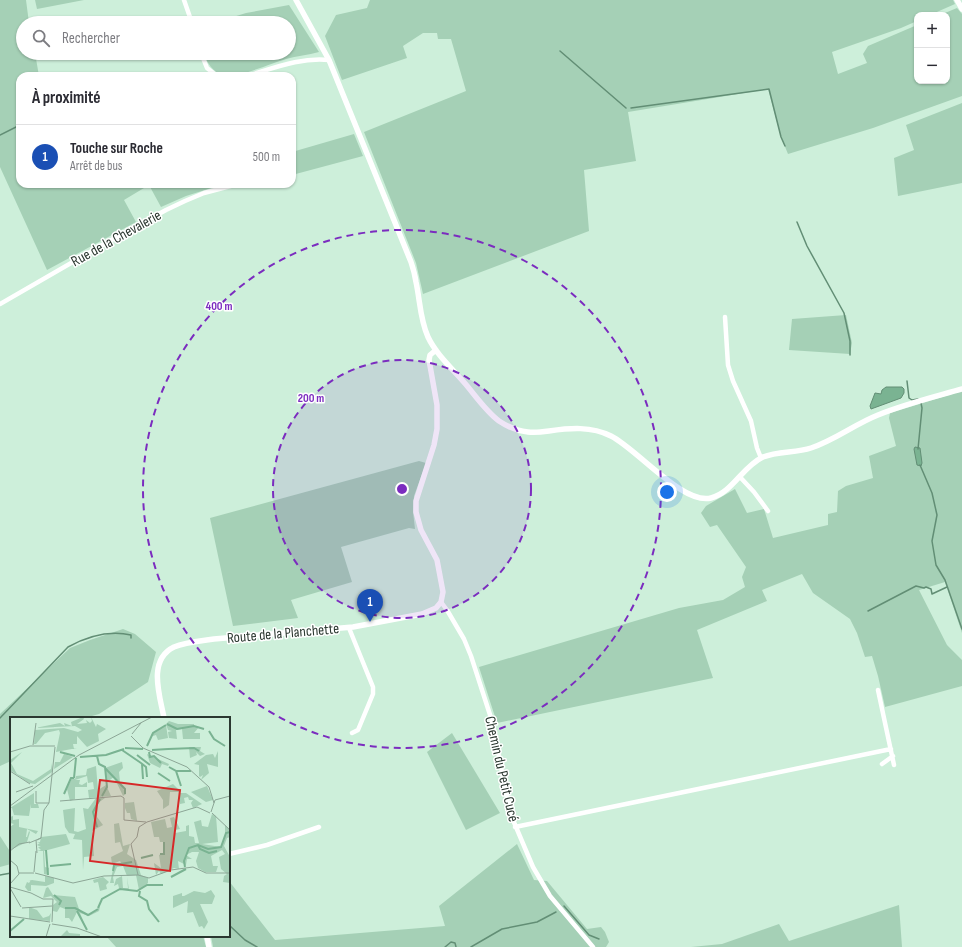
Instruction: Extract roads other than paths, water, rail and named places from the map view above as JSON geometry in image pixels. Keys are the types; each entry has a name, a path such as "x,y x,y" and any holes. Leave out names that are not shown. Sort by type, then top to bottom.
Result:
{"street":[{"path":"184,0 190,16"},
{"path":"296,0 329,60 411,262 416,280 424,327 428,337 436,350 488,411 498,420 518,431 531,433 572,428 586,429 611,436 633,451 677,488 699,499 711,498 720,494 740,477 752,464 761,458 811,448 877,415 962,389"},
{"path":"957,0 962,9"},
{"path":"261,72 309,59 329,60"},
{"path":"204,60 207,68 212,72"},
{"name":"Rue de la Chevalerie","path":"0,304 166,210 204,193 223,188"},
{"path":"725,317 728,365 732,380 751,421 761,458"},
{"path":"436,350 430,355 429,360 437,405 437,429 430,460 416,501 418,522 437,560 442,586 441,602"},
{"path":"740,477 754,492 768,511"},
{"name":"Route de la Planchette","path":"164,717 158,690 157,675 161,661 165,654 173,648 214,639 349,628 422,614 436,608 441,602"},
{"name":"Chemin du Petit Cucé","path":"441,602 464,639 471,656 492,721 510,813 533,867 550,896 593,947"},
{"path":"349,628 373,686 373,694 358,730 352,733"},
{"path":"878,690 894,765"},
{"path":"515,826 891,749"},
{"path":"882,764 893,756"},
{"path":"230,854 267,845 319,827"},
{"path":"207,937 209,947"}],"waterway":[{"path":"560,51 626,108"},
{"path":"631,108 769,89 781,137 785,146"},
{"path":"0,135 16,127"},
{"path":"797,222 807,246 844,313 850,341 850,355"},
{"path":"907,381 909,398 912,400 918,399"},
{"path":"918,449 922,408 921,403"},
{"path":"920,465 932,493 937,515 932,541 936,565 945,580 962,629"},
{"path":"868,611 916,586 931,589 932,594 947,587"},
{"path":"0,718 68,647 98,635 114,633 131,635 131,638"},
{"path":"0,875 10,873"},
{"path":"564,906 589,935 599,939"},
{"path":"471,947 502,929 537,922 556,912"},
{"path":"230,926 245,940 257,947"},
{"path":"445,947 451,942 455,943 456,947"}],"place":[{"name":"Touche sur Roche","path":"370,622"}]}
